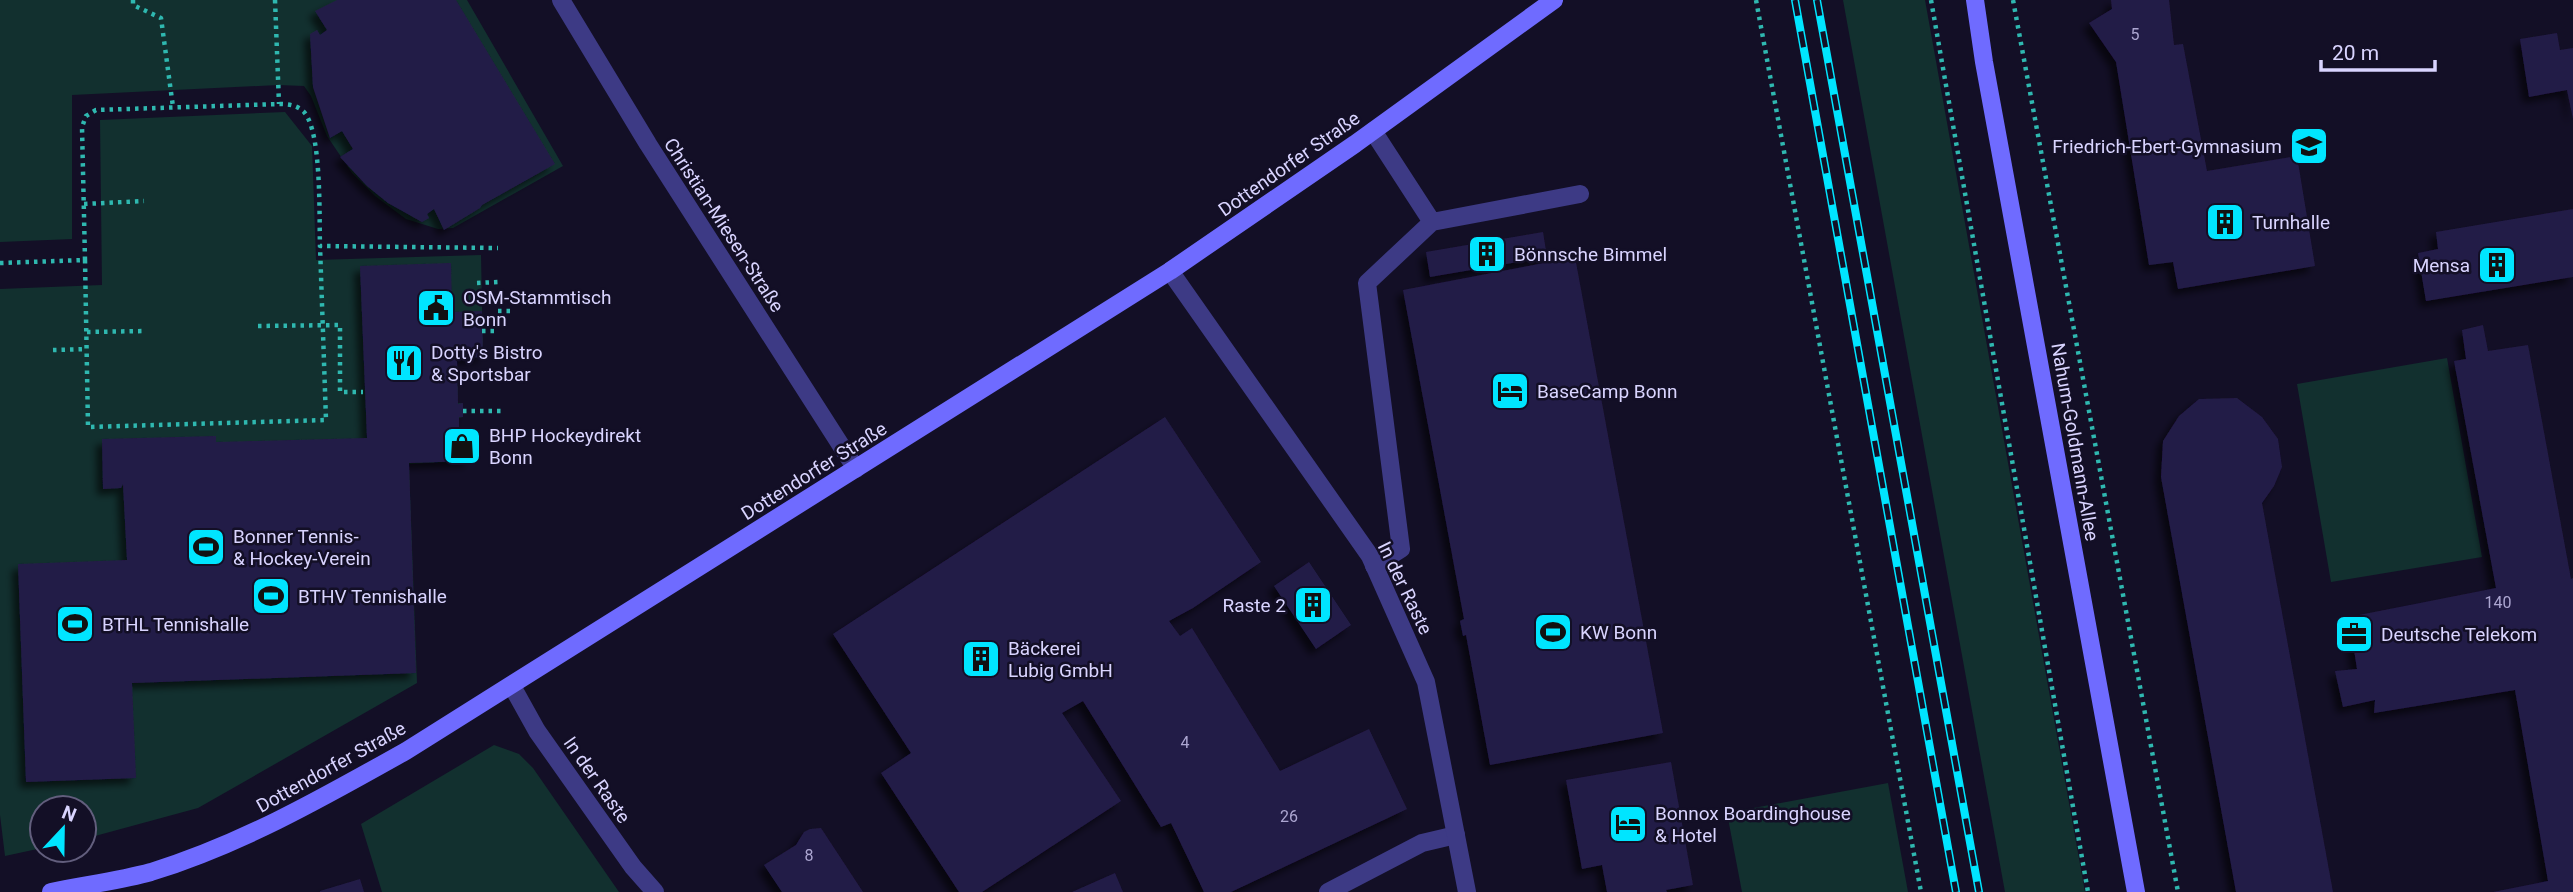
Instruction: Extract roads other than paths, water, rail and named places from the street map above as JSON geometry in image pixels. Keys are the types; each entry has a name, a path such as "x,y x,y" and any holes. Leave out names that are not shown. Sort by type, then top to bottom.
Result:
{"main road":[{"name":"Dottendorfer Straße","path":"51,892 148,873 183,861 264,828 394,758 1170,271 1373,131 1554,0"},
{"name":"Nahum-Goldmann-Allee","path":"1975,0 1984,62 2136,892"}],"street":[{"name":"Christian-Miesen-Straße","path":"561,0 648,144 856,469"},
{"path":"1373,131 1432,222"},
{"path":"1374,566 1401,549 1367,283 1432,222 1580,194"},
{"name":"In der Raste","path":"1170,271 1370,556 1426,682 1467,892"},
{"name":"In der Raste","path":"512,686 545,742 633,867 655,892"},
{"path":"1328,892 1422,843 1456,835"}],"railway":[{"path":"1795,0 1956,892"},
{"path":"1817,0 1979,892"}],"place":[{"name":"Friedrich-Ebert-Gymnasium","path":"2309,146"},
{"name":"Turnhalle","path":"2225,222"},
{"name":"Bönnsche Bimmel","path":"1487,254"},
{"name":"Mensa","path":"2497,265"},
{"name":"OSM-Stammtisch Bonn","path":"436,308"},
{"name":"Dotty's Bistro & Sportsbar","path":"404,363"},
{"name":"BaseCamp Bonn","path":"1510,391"},
{"name":"BHP Hockeydirekt Bonn","path":"462,446"},
{"name":"Bonner Tennis- & Hockey-Verein","path":"206,547"},
{"name":"BTHV Tennishalle","path":"271,596"},
{"name":"Raste 2","path":"1313,605"},
{"name":"BTHL Tennishalle","path":"75,624"},
{"name":"KW Bonn","path":"1553,632"},
{"name":"Deutsche Telekom","path":"2354,634"},
{"name":"Bäckerei Lubig GmbH","path":"981,659"},
{"name":"Bonnox Boardinghouse & Hotel","path":"1628,824"}]}
